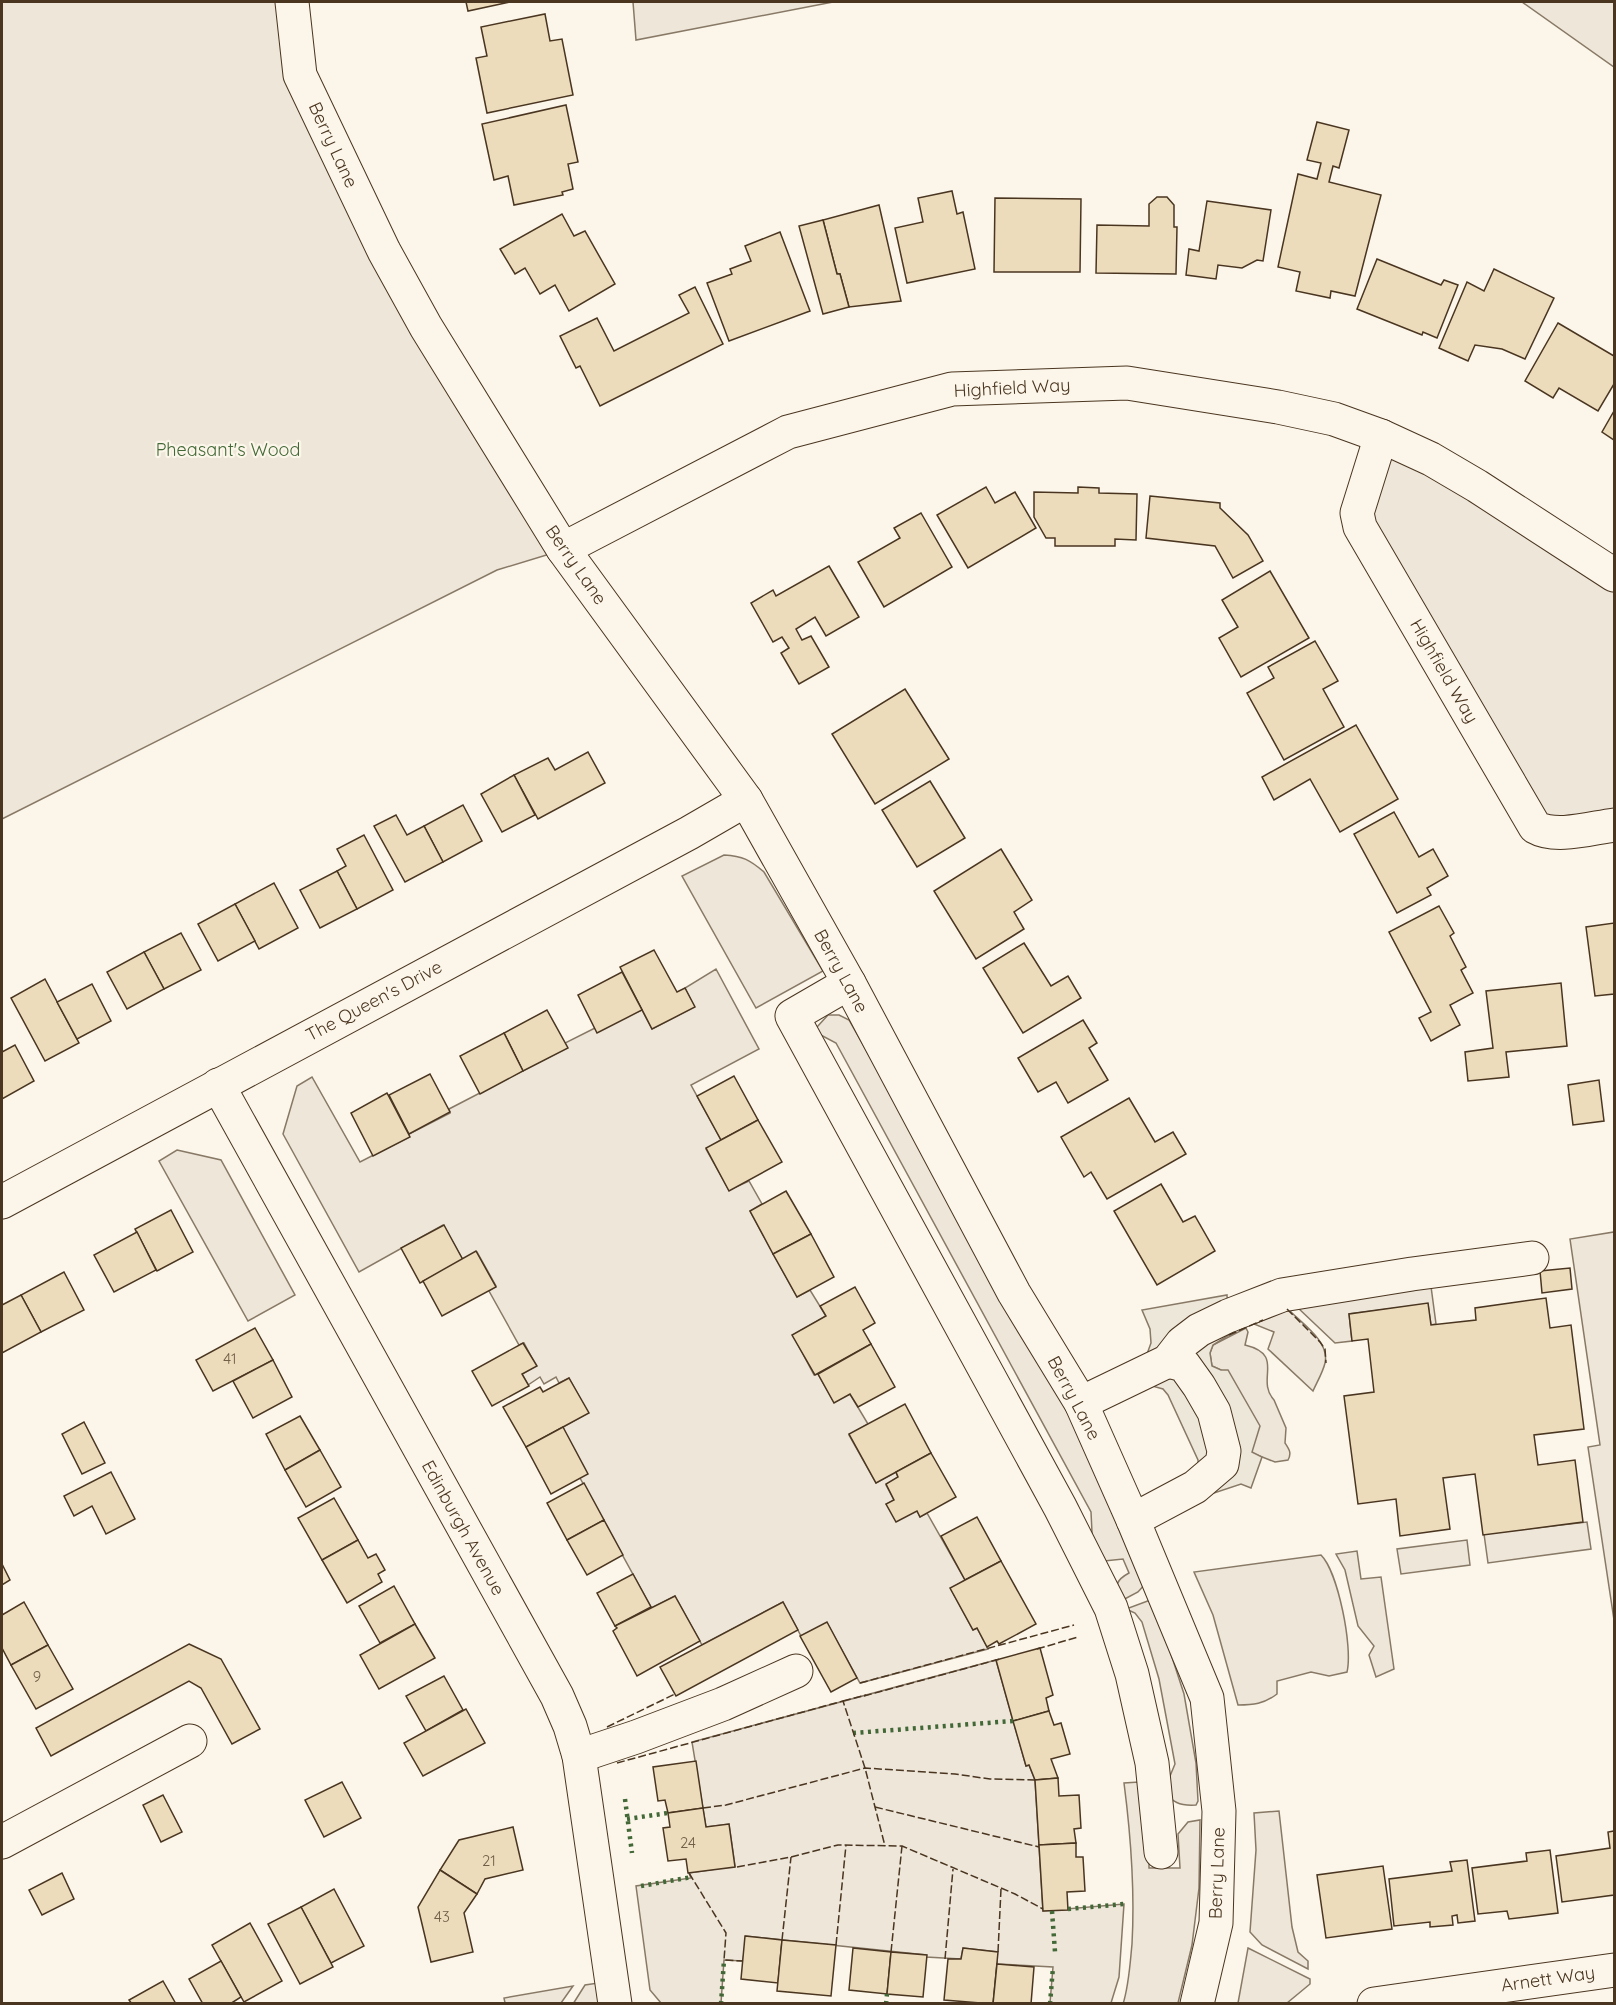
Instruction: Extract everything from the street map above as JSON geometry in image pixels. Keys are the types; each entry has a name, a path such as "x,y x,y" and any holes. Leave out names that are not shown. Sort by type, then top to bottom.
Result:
{"street":[{"name":"Berry Lane","path":"292,2 300,75 384,251 426,327 563,549 746,800 849,983 1014,1293 1081,1403 1133,1520 1207,1698 1219,1811 1216,1923 1197,2004"},
{"name":"Highfield Way","path":"563,549 788,432 952,389 1127,383 1278,407 1334,420 1381,436 1431,459 1477,486 1614,575"},
{"name":"Highfield Way","path":"1381,436 1358,513 1360,527 1535,827 1544,832 1555,833 1614,825"},
{"name":"The Queen's Drive","path":"2,1202 746,800"},
{"path":"849,983 792,1016 1060,1507 1111,1608 1132,1674 1152,1763 1161,1852"},
{"name":"Edinburgh Avenue","path":"218,1085 557,1696 570,1726 579,1756 615,2004"},
{"path":"1081,1403 1168,1361 1182,1343 1199,1330 1282,1295 1532,1258"},
{"path":"1133,1520 1195,1487 1222,1464 1224,1451 1214,1412 1184,1365 1168,1361"},
{"path":"579,1756 723,1704 796,1671"},
{"path":"4,1835 190,1741"},
{"name":"Arnett Way","path":"1374,2004 1614,1970"}],"green space":[{"name":"Pheasant's Wood","path":"2,2 292,2 300,75 553,553 497,570 2,819"},
{"path":"633,2 833,2 636,40"},
{"path":"1522,2 1614,2 1614,67"},
{"path":"1381,436 1614,575 1614,825 1555,833 1361,499"},
{"path":"724,855 746,859 764,872 823,971 756,1008 682,876"},
{"path":"716,969 759,1049 691,1085 721,1140 706,1149 729,1190 749,1181 762,1204 750,1211 797,1297 810,1290 826,1316 793,1335 814,1375 818,1374 834,1402 850,1394 868,1424 849,1435 876,1483 896,1472 898,1477 886,1485 894,1500 887,1504 917,1511 920,1517 927,1513 965,1580 951,1589 973,1630 977,1628 988,1649 860,1683 827,1623 801,1636 783,1602 702,1645 675,1596 651,1607 580,1478 563,1427 588,1413 569,1378 559,1383 556,1377 544,1384 540,1377 528,1385 522,1374 536,1366 524,1343 519,1345 489,1291 496,1286 477,1252 463,1260 443,1225 359,1272 283,1134 297,1086 312,1077 360,1162 450,1113 449,1109 567,1048 565,1043 595,1028 642,1010 652,1029 694,1007 685,988"},
{"path":"828,1015 839,1015 849,1020 1067,1406 1146,1583 1138,1592 1119,1602 1118,1581 1129,1573 1123,1559 1104,1561 1093,1553 1091,1512 836,1043 817,1033 817,1027"},
{"path":"177,1150 221,1160 295,1295 248,1321 159,1161"},
{"path":"1614,1232 1614,1620 1588,1447 1600,1445 1570,1239"},
{"path":"1430,1279 1436,1324 1431,1325 1428,1304 1349,1314 1352,1341 1335,1343 1297,1307"},
{"path":"1288,1309 1313,1333 1323,1347 1325,1363 1313,1391 1268,1349 1274,1332 1254,1324"},
{"path":"1246,1328 1248,1332 1245,1345 1257,1349 1267,1361 1267,1384 1286,1428 1285,1443 1290,1453 1288,1460 1275,1462 1252,1453 1221,1370 1212,1366 1210,1353 1213,1345"},
{"path":"1587,1522 1591,1549 1488,1563 1484,1534"},
{"path":"1467,1540 1470,1565 1401,1574 1397,1549"},
{"path":"1357,1551 1361,1579 1381,1577 1394,1669 1376,1677 1369,1655 1374,1646 1358,1626 1345,1570 1336,1554"},
{"path":"1321,1555 1333,1577 1343,1610 1348,1646 1347,1672 1329,1676 1311,1672 1277,1681 1277,1694 1268,1700 1249,1705 1238,1705 1213,1615 1194,1572"},
{"path":"1153,1599 1184,1694 1196,1763 1198,1801 1196,1805 1186,1805 1173,1800 1165,1788 1175,1764 1159,1679 1142,1622 1135,1613 1126,1609"},
{"path":"996,1660 1026,1766 1029,1765 1035,1780 1043,1911 1124,1904 1119,1977 1111,2003 1050,2003 1053,1967 997,1964 997,1952 963,1948 961,1959 926,1957 926,1955 746,1936 743,1961 724,1960 721,2003 661,2003 650,1990 636,1886 691,1878 689,1873 735,1866 729,1824 706,1827 692,1742"},
{"path":"1139,1782 1149,1846 1149,1868 1180,1868 1178,1834 1188,1822 1200,1820 1199,1888 1192,1945 1178,2003 1123,2004 1130,1967 1133,1904 1124,1783"},
{"path":"1279,1811 1292,1927 1298,1952 1308,1961 1308,1969 1262,1945 1250,1932 1256,1850 1254,1813"},
{"path":"1248,1948 1310,1979 1310,1984 1287,2003 1238,2003"},
{"path":"598,1983 601,2003 573,2004 585,1985"},
{"path":"573,1986 561,2003 505,2003 504,1998"}],"shaded area":[{"path":"1227,1295 1229,1335 1213,1345 1210,1353 1212,1366 1228,1370 1260,1426 1252,1452 1262,1457 1251,1488 1241,1484 1199,1498 1198,1460 1168,1395 1163,1389 1152,1386 1147,1354 1151,1343 1150,1329 1142,1310"}],"building":[{"path":"466,2 510,2 468,11"},
{"path":"545,14 550,41 562,39 573,95 487,113 476,58 487,56 481,27"},
{"path":"566,105 578,162 568,164 573,189 562,192 563,195 514,205 508,176 494,180 482,124"},
{"path":"1317,122 1349,130 1339,168 1333,166 1329,182 1381,195 1355,296 1331,291 1330,298 1296,291 1300,272 1278,267 1298,174 1317,179 1321,163 1307,160"},
{"path":"952,191 957,214 963,212 975,269 907,283 895,228 923,222 918,198"},
{"path":"1157,197 1167,197 1174,205 1174,227 1177,227 1176,274 1096,273 1097,225 1149,226 1149,204"},
{"path":"995,198 1081,199 1080,272 994,272"},
{"path":"1207,201 1271,210 1263,261 1257,260 1242,268 1218,265 1216,279 1186,275 1189,249 1199,251"},
{"path":"879,205 901,301 849,307 840,274 837,274 823,220"},
{"path":"562,214 574,236 585,231 615,284 569,311 555,285 540,294 525,268 515,274 500,249"},
{"path":"823,220 837,274 840,274 849,307 823,314 799,226"},
{"path":"780,232 810,311 729,341 707,283 732,274 730,269 751,261 745,246"},
{"path":"1377,259 1441,285 1444,280 1458,285 1437,338 1423,332 1422,335 1357,309"},
{"path":"1494,269 1554,298 1525,359 1502,349 1475,345 1468,361 1439,348 1467,282 1484,291"},
{"path":"695,287 723,344 600,406 580,366 576,368 560,336 597,318 614,351 689,313 679,295"},
{"path":"1558,323 1614,356 1614,384 1598,411 1559,388 1553,398 1525,381"},
{"path":"1614,411 1614,440 1602,432"},
{"path":"986,487 995,503 1015,492 1036,528 968,568 937,515"},
{"path":"1078,487 1099,488 1099,493 1137,494 1136,540 1115,539 1115,546 1055,546 1055,538 1046,538 1034,517 1034,492 1078,493"},
{"path":"1150,496 1220,503 1220,508 1248,535 1263,561 1233,578 1215,546 1146,538"},
{"path":"921,513 952,567 884,607 858,562 900,538 894,528"},
{"path":"829,566 859,617 826,636 815,617 796,629 802,640 811,636 829,667 799,684 781,653 789,648 782,637 773,642 751,603 773,590 776,596"},
{"path":"1270,571 1309,638 1241,677 1219,638 1238,627 1222,600"},
{"path":"1315,641 1338,681 1323,689 1344,727 1284,760 1247,693 1274,678 1268,667"},
{"path":"905,689 949,759 875,804 832,734"},
{"path":"1356,725 1398,799 1340,832 1310,779 1274,800 1262,777"},
{"path":"588,752 605,783 538,819 514,775 548,758 555,770"},
{"path":"514,775 535,815 502,832 481,794"},
{"path":"930,781 965,838 917,867 882,810"},
{"path":"463,805 482,841 443,862 424,826"},
{"path":"1394,812 1419,857 1433,849 1448,876 1427,888 1431,895 1397,913 1354,834"},
{"path":"396,815 407,835 424,826 443,862 405,882 374,826"},
{"path":"364,835 393,890 357,909 337,871 346,866 337,849"},
{"path":"1001,849 1032,900 1014,912 1024,929 976,959 934,891"},
{"path":"337,871 357,909 320,928 300,890"},
{"path":"274,883 298,928 259,949 235,904"},
{"path":"235,904 255,941 218,961 198,924"},
{"path":"1439,906 1454,933 1450,936 1466,967 1461,970 1473,993 1450,1005 1460,1025 1431,1041 1419,1018 1431,1012 1389,932"},
{"path":"1614,923 1614,994 1595,996 1586,927"},
{"path":"181,933 201,970 164,989 144,952"},
{"path":"1024,943 1051,986 1068,976 1081,998 1023,1033 983,968"},
{"path":"654,950 677,992 685,988 695,1007 652,1029 620,967"},
{"path":"144,952 164,989 127,1009 107,972"},
{"path":"622,972 642,1010 597,1033 578,995"},
{"path":"45,979 79,1043 45,1061 11,998"},
{"path":"1561,983 1567,1046 1506,1052 1509,1077 1468,1081 1465,1052 1493,1048 1486,991"},
{"path":"92,984 111,1021 77,1039 57,1002"},
{"path":"547,1010 568,1048 523,1071 504,1033"},
{"path":"1083,1020 1097,1043 1089,1048 1108,1080 1068,1103 1056,1082 1038,1092 1018,1058"},
{"path":"504,1033 523,1071 480,1094 460,1056"},
{"path":"15,1045 34,1081 2,1099 2,1052"},
{"path":"430,1074 450,1112 409,1134 389,1095"},
{"path":"734,1076 758,1120 721,1140 697,1096"},
{"path":"1599,1080 1604,1121 1573,1125 1568,1085"},
{"path":"387,1093 410,1137 373,1156 351,1113"},
{"path":"1129,1098 1155,1142 1173,1132 1186,1154 1107,1199 1091,1172 1084,1177 1061,1137"},
{"path":"758,1120 782,1162 729,1191 706,1148"},
{"path":"1161,1184 1183,1222 1195,1216 1215,1251 1157,1285 1114,1211"},
{"path":"786,1191 811,1234 773,1254 750,1211"},
{"path":"171,1210 193,1252 157,1271 135,1229"},
{"path":"444,1225 463,1260 420,1283 401,1248"},
{"path":"137,1232 156,1270 114,1292 94,1255"},
{"path":"811,1234 834,1277 797,1297 773,1254"},
{"path":"476,1251 496,1287 442,1316 423,1281"},
{"path":"1570,1268 1572,1289 1542,1293 1540,1271"},
{"path":"64,1272 84,1310 41,1332 21,1295"},
{"path":"855,1287 875,1323 863,1330 871,1344 815,1375 792,1335 826,1316 820,1306"},
{"path":"21,1295 41,1332 2,1353 2,1305"},
{"path":"1546,1298 1550,1328 1571,1325 1584,1429 1534,1435 1538,1465 1575,1460 1583,1522 1483,1535 1475,1474 1443,1478 1450,1529 1400,1536 1396,1499 1358,1504 1344,1396 1374,1392 1368,1339 1352,1341 1349,1314 1428,1303 1431,1325 1476,1320 1475,1308"},
{"path":"255,1328 273,1360 213,1391 196,1360"},
{"path":"523,1343 537,1366 522,1374 529,1386 492,1406 472,1371"},
{"path":"871,1344 895,1387 858,1407 850,1394 834,1403 818,1374"},
{"path":"273,1360 292,1397 253,1418 233,1381"},
{"path":"569,1378 589,1413 526,1447 503,1407 540,1387 543,1392"},
{"path":"905,1404 931,1453 876,1483 849,1434"},
{"path":"300,1416 320,1450 285,1470 266,1434"},
{"path":"84,1422 105,1463 82,1474 62,1434"},
{"path":"563,1427 588,1474 551,1494 526,1447"},
{"path":"320,1450 341,1487 306,1507 285,1470"},
{"path":"931,1453 956,1497 920,1517 917,1511 896,1522 886,1504 894,1500 886,1484 898,1477 896,1472"},
{"path":"111,1472 135,1519 106,1534 92,1506 74,1516 64,1496"},
{"path":"584,1483 604,1520 567,1540 547,1503"},
{"path":"334,1498 358,1540 322,1560 298,1518"},
{"path":"977,1517 1001,1561 965,1580 941,1536"},
{"path":"604,1520 623,1555 587,1575 567,1540"},
{"path":"358,1540 368,1558 376,1554 385,1570 378,1574 382,1582 347,1603 322,1560"},
{"path":"1001,1561 1036,1624 999,1644 997,1641 987,1647 977,1628 973,1630 950,1588"},
{"path":"2,1564 10,1580 2,1585"},
{"path":"633,1574 651,1607 615,1626 597,1593"},
{"path":"394,1586 415,1624 380,1643 359,1606"},
{"path":"675,1596 700,1641 637,1676 613,1631 617,1628 615,1626"},
{"path":"24,1602 48,1645 11,1665 2,1648 2,1615"},
{"path":"783,1602 798,1630 676,1696 660,1667"},
{"path":"827,1622 857,1678 831,1692 800,1636"},
{"path":"415,1624 435,1658 379,1689 360,1655"},
{"path":"189,1644 221,1659 260,1729 232,1744 201,1688 189,1681 51,1756 36,1728"},
{"path":"48,1645 73,1689 36,1709 11,1665"},
{"path":"1040,1648 1053,1695 1046,1698 1049,1711 1013,1721 996,1660"},
{"path":"444,1676 463,1710 426,1731 406,1696"},
{"path":"466,1709 485,1743 423,1776 404,1743"},
{"path":"1049,1711 1054,1725 1061,1723 1070,1754 1051,1759 1058,1778 1035,1780 1029,1765 1026,1766 1013,1721"},
{"path":"696,1761 703,1808 668,1813 665,1800 658,1801 653,1767"},
{"path":"1058,1778 1059,1796 1079,1795 1081,1828 1074,1829 1076,1843 1039,1845 1035,1780"},
{"path":"342,1782 361,1818 324,1837 305,1800"},
{"path":"163,1795 182,1832 161,1842 143,1805"},
{"path":"703,1808 706,1827 729,1824 735,1867 688,1873 686,1859 668,1861 663,1828 670,1827 668,1813"},
{"path":"513,1827 523,1870 485,1879 477,1894 440,1870 459,1840"},
{"path":"1614,1831 1614,1895 1562,1902 1556,1856 1610,1848 1608,1832"},
{"path":"1076,1843 1076,1857 1083,1857 1085,1891 1067,1892 1068,1910 1043,1911 1039,1845"},
{"path":"1550,1850 1558,1913 1509,1919 1507,1911 1478,1914 1472,1868 1527,1861 1526,1853"},
{"path":"1467,1860 1475,1921 1458,1923 1457,1915 1452,1916 1453,1925 1430,1927 1430,1922 1394,1926 1389,1879 1452,1871 1450,1862"},
{"path":"1383,1866 1392,1929 1326,1938 1317,1875"},
{"path":"440,1870 477,1894 464,1913 473,1952 431,1962 418,1907"},
{"path":"62,1873 74,1899 42,1915 29,1890"},
{"path":"334,1889 364,1946 331,1963 301,1907"},
{"path":"301,1907 333,1967 300,1984 268,1924"},
{"path":"250,1923 282,1981 244,2002 212,1945"},
{"path":"745,1936 782,1940 778,1983 741,1979"},
{"path":"782,1940 836,1945 831,1996 777,1991"},
{"path":"853,1948 891,1952 887,1994 849,1990"},
{"path":"963,1948 998,1952 993,2004 944,2000 948,1959 961,1959"},
{"path":"891,1952 927,1955 923,1997 887,1994"},
{"path":"221,1961 241,1997 230,2004 203,2004 189,1979"},
{"path":"997,1964 1034,1967 1031,2004 993,2004"},
{"path":"163,1981 176,2004 132,2004 129,2000"}],"hedge":[{"path":"853,1733 1013,1721"},
{"path":"625,1799 632,1853"},
{"path":"627,1819 668,1813"},
{"path":"641,1886 692,1877"},
{"path":"1068,1909 1124,1904"},
{"path":"1052,1911 1055,1952"},
{"path":"721,2004 724,1960"},
{"path":"1050,2004 1053,1967"},
{"path":"886,2004 887,1994"}],"fence":[{"path":"1287,1309 1320,1342 1325,1349 1326,1363"},
{"path":"1229,1335 1263,1320"},
{"path":"860,1683 1074,1625"},
{"path":"1037,1649 1078,1637"},
{"path":"864,1696 1000,1659"},
{"path":"607,1727 675,1694"},
{"path":"843,1701 866,1695"},
{"path":"617,1763 843,1701 865,1768 885,1846"},
{"path":"703,1808 726,1805 865,1768 955,1774 990,1779 1035,1780"},
{"path":"875,1807 1039,1847"},
{"path":"737,1867 838,1845 902,1846 1015,1894 1043,1909"},
{"path":"836,1945 846,1845"},
{"path":"891,1952 902,1846"},
{"path":"782,1940 791,1857"},
{"path":"945,1959 953,1869"},
{"path":"689,1873 726,1933 724,1960 743,1961"},
{"path":"998,1952 1001,1889"}]}
